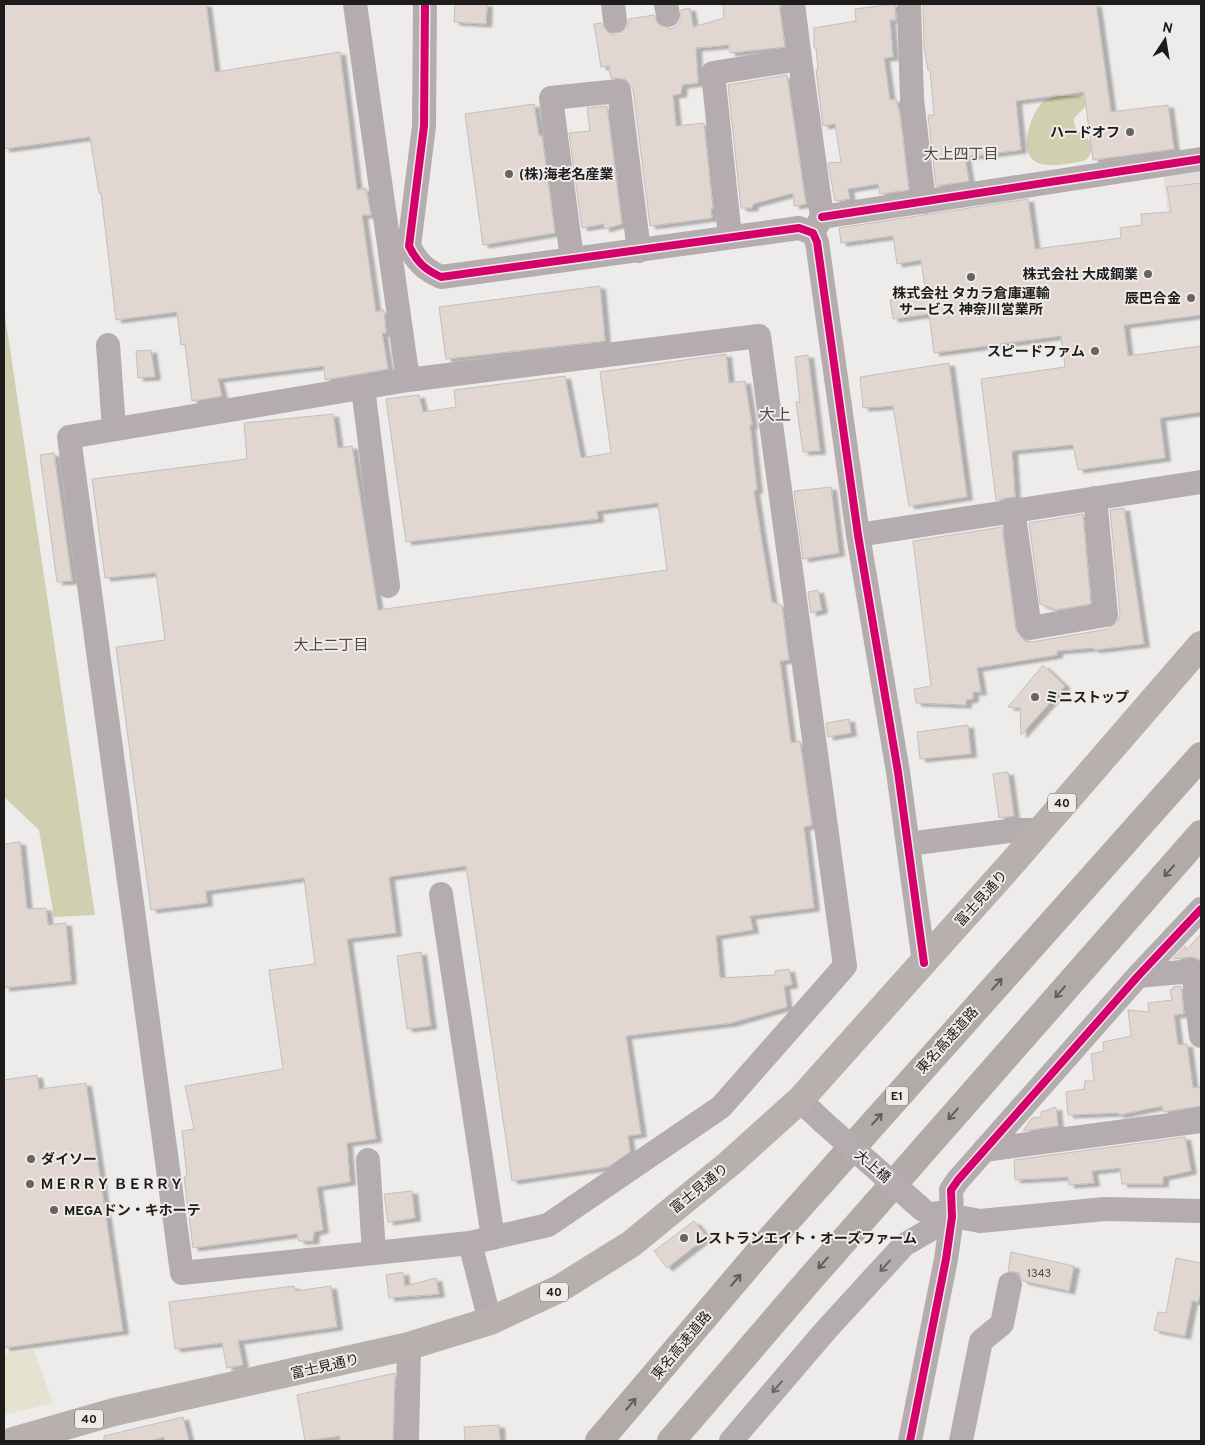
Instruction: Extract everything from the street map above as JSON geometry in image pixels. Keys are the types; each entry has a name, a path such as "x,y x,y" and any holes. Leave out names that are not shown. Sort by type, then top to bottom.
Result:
{"highway":[{"name":"東名高速道路","path":"599,1441 767,1243 1201,756"},
{"path":"671,1441 837,1248 1201,834"}],"main road":[{"name":"富士見通り","path":"13,1441 114,1412 409,1346 490,1321 559,1289 631,1244 730,1163 800,1100 924,963 1201,645"}],"street":[{"path":"355,4 408,380"},
{"path":"425,4 424,126 409,246 416,260 425,269 441,277 799,228 924,202 1201,160"},
{"path":"792,4 800,59 817,225 817,242 858,535 896,762 924,963"},
{"path":"910,4 912,99 924,202"},
{"path":"730,238 713,74 800,59"},
{"path":"572,259 551,98 619,91 639,251"},
{"path":"759,336 845,966 721,1107 548,1225 470,1243 182,1273 68,437 363,388 408,380 759,336"},
{"path":"108,345 114,429"},
{"path":"363,388 388,586"},
{"path":"858,535 1201,482"},
{"path":"1013,510 1030,628 1106,615 1095,498"},
{"path":"908,844 1016,830 1040,830"},
{"path":"440,894 493,1238"},
{"path":"910,1441 946,1260 952,1217 952,1190 984,1150 1138,976 1201,909"},
{"path":"1138,976 1193,970 1201,1036"},
{"name":"大上橋","path":"800,1100 923,1210 952,1217"},
{"path":"984,1150 1201,1121"},
{"path":"368,1160 374,1253"},
{"path":"731,1441 826,1330 904,1245 952,1217 980,1221 1105,1209 1201,1211"},
{"path":"470,1243 490,1321"},
{"path":"961,1441 981,1341 1002,1324 1010,1284"},
{"path":"407,1441 409,1346"}],"shaded area":[{"path":"1201,167 1201,237 1171,240 1163,173"}],"green space":[{"path":"1056,96 1078,96 1085,98 1087,105 1074,118 1077,129 1090,141 1091,152 1084,161 1049,165 1038,163 1032,159 1028,152 1027,136 1036,111 1043,102"},
{"path":"4,309 95,915 54,917 39,830 5,798"},
{"path":"34,1350 53,1403 4,1415 4,1354"}],"building":[{"path":"4,4 206,4 215,72 340,52 357,190 366,188 371,215 362,215 376,312 384,310 386,333 382,333 388,369 325,380 324,366 218,379 222,396 192,401 185,344 181,345 177,312 116,320 101,193 99,193 90,137 4,149"},
{"path":"455,4 487,4 486,24 454,22"},
{"path":"723,4 779,4 785,47 730,53 729,45 696,48 698,83 682,85 681,94 673,95 676,126 704,123 713,209 711,209 712,218 650,226 633,89 625,79 611,78 609,66 601,67 594,24 601,23 609,33 617,35 627,27 629,19 654,15 658,24 670,29 681,20 681,10 690,8 693,27 724,18"},
{"path":"895,4 896,20 890,20 893,57 884,58 890,100 896,99 900,114 909,190 880,194 878,184 848,189 850,199 835,201 828,163 841,162 835,124 823,126 816,70 818,70 816,48 814,48 814,28 856,21 855,9"},
{"path":"923,4 1096,4 1111,112 1168,105 1174,149 1093,160 1084,92 1016,101 1021,150 965,157 969,181 936,186 928,115 934,115 930,70 928,70 924,47"},
{"path":"787,75 806,204 794,206 793,193 753,204 752,208 741,208 728,85"},
{"name":"(株)海老名産業","path":"534,104 539,136 542,136 555,233 483,245 465,114"},
{"path":"607,106 622,224 604,229 604,224 582,228 569,133 590,131 587,108"},
{"path":"1201,183 1201,315 1124,325 1128,356 1201,346 1201,412 1160,418 1165,458 1078,470 1073,445 1012,451 1015,497 996,500 981,379 1065,367 1061,336 934,353 929,314 893,319 890,300 926,295 921,260 897,264 893,236 841,243 839,228 1028,199 1035,249 1121,238 1120,228 1142,225 1141,214 1171,212 1167,187"},
{"path":"600,286 605,341 446,359 439,307"},
{"path":"151,350 155,377 138,378 136,351"},
{"path":"726,354 729,383 745,381 752,425 750,425 757,490 754,491 761,536 772,602 782,606 789,660 780,661 791,743 800,741 812,825 804,827 814,908 750,916 753,930 716,936 720,978 775,975 775,971 789,969 792,985 784,986 787,1007 731,1023 626,1036 641,1134 628,1136 630,1152 608,1167 512,1181 466,866 389,877 396,933 347,939 376,1139 347,1143 350,1182 317,1187 323,1230 314,1232 313,1241 299,1241 297,1234 193,1248 184,1177 187,1176 182,1131 194,1129 185,1086 283,1069 269,970 315,964 304,878 206,891 207,903 151,910 116,647 165,640 156,573 105,578 92,479 247,459 244,423 333,414 338,448 352,446 378,610 667,570 658,503 597,511 598,519 406,542 386,399 419,395 423,412 456,407 454,390 565,376 581,458 611,453 600,372"},
{"path":"808,355 820,451 803,452 796,402 800,402 795,357"},
{"path":"949,363 967,497 909,506 893,406 863,408 860,377"},
{"path":"54,453 72,581 57,582 40,455"},
{"path":"831,487 839,553 803,559 794,491"},
{"path":"1124,508 1144,644 1094,650 1094,648 1057,651 1057,655 977,668 981,692 973,692 973,699 966,700 966,705 916,703 914,689 931,686 913,541 1002,527 1016,630 1025,641 1032,642 1108,629 1118,621 1120,614 1110,510"},
{"path":"1083,514 1091,604 1056,610 1040,604 1029,523"},
{"path":"818,590 822,610 811,613 808,592"},
{"name":"ミニストップ","path":"1043,665 1065,686 1021,735 1020,708 1008,707"},
{"path":"849,719 851,733 828,737 826,723"},
{"path":"968,725 971,754 920,759 917,732"},
{"path":"1008,772 1014,816 999,818 993,774"},
{"path":"20,842 27,909 46,908 48,925 66,923 71,981 4,988 4,844"},
{"path":"1201,934 1201,960 1192,957 1173,959 1185,946 1186,950"},
{"path":"421,952 431,1026 407,1029 397,956"},
{"path":"1181,986 1184,1014 1174,1015 1178,1045 1187,1044 1193,1088 1201,1087 1201,1106 1163,1112 1162,1106 1119,1115 1118,1113 1068,1115 1066,1092 1084,1089 1085,1081 1094,1081 1091,1054 1104,1051 1103,1042 1131,1036 1128,1010 1149,1012 1148,1003 1172,1000 1170,990 1173,987"},
{"name":"MEGAドン・キホーテ","path":"37,1075 39,1089 86,1083 123,1331 4,1348 4,1080"},
{"path":"1056,1107 1058,1126 1023,1131 1032,1118 1041,1117 1041,1112"},
{"path":"1185,1137 1191,1171 1163,1177 1163,1184 1122,1184 1120,1168 1092,1171 1094,1183 1069,1185 1068,1177 1015,1180 1014,1160"},
{"path":"412,1191 415,1218 388,1222 384,1194"},
{"path":"694,1221 707,1237 667,1268 654,1251"},
{"path":"1011,1252 1074,1266 1069,1291 1023,1281 1019,1273 1008,1271"},
{"path":"1176,1258 1201,1263 1201,1293 1198,1302 1192,1301 1185,1336 1154,1330 1158,1312 1166,1313"},
{"path":"403,1272 405,1286 436,1278 439,1294 389,1298 386,1275"},
{"path":"294,1286 295,1291 331,1286 337,1327 238,1341 243,1365 227,1368 222,1343 175,1349 169,1302"},
{"path":"395,1373 393,1441 340,1441 340,1436 305,1441 297,1395"},
{"path":"183,1417 189,1441 165,1441 164,1437 150,1441 104,1441 104,1436"},
{"path":"499,1425 500,1441 465,1441 464,1427"}],"cycle path":[{"path":"425,4 424,126 409,246 418,261 430,271 441,277 799,228 813,233 817,242 858,535 898,772 924,963"},
{"path":"822,217 1201,159"},
{"path":"910,1441 946,1259 952,1217 951,1190 1138,976 1201,909"}],"place":[{"name":"ハードオフ","path":"1130,132"},
{"name":"(株)海老名産業","path":"509,174"},
{"name":"株式会社 大成鋼業","path":"1148,274"},
{"name":"株式会社 タカラ倉庫運輸 サービス 神奈川営業所","path":"971,277"},
{"name":"辰巴合金","path":"1191,298"},
{"name":"スピードファム","path":"1095,351"},
{"name":"ミニストップ","path":"1035,697"},
{"name":"ダイソー","path":"31,1159"},
{"name":"ＭＥＲＲＹ ＢＥＲＲＹ","path":"30,1184"},
{"name":"MEGAドン・キホーテ","path":"54,1210"},
{"name":"レストランエイト・オーズファーム","path":"684,1238"}],"district":[{"name":"大上四丁目","path":"961,154"},
{"name":"大上","path":"775,414"},
{"name":"大上二丁目","path":"331,645"}]}
